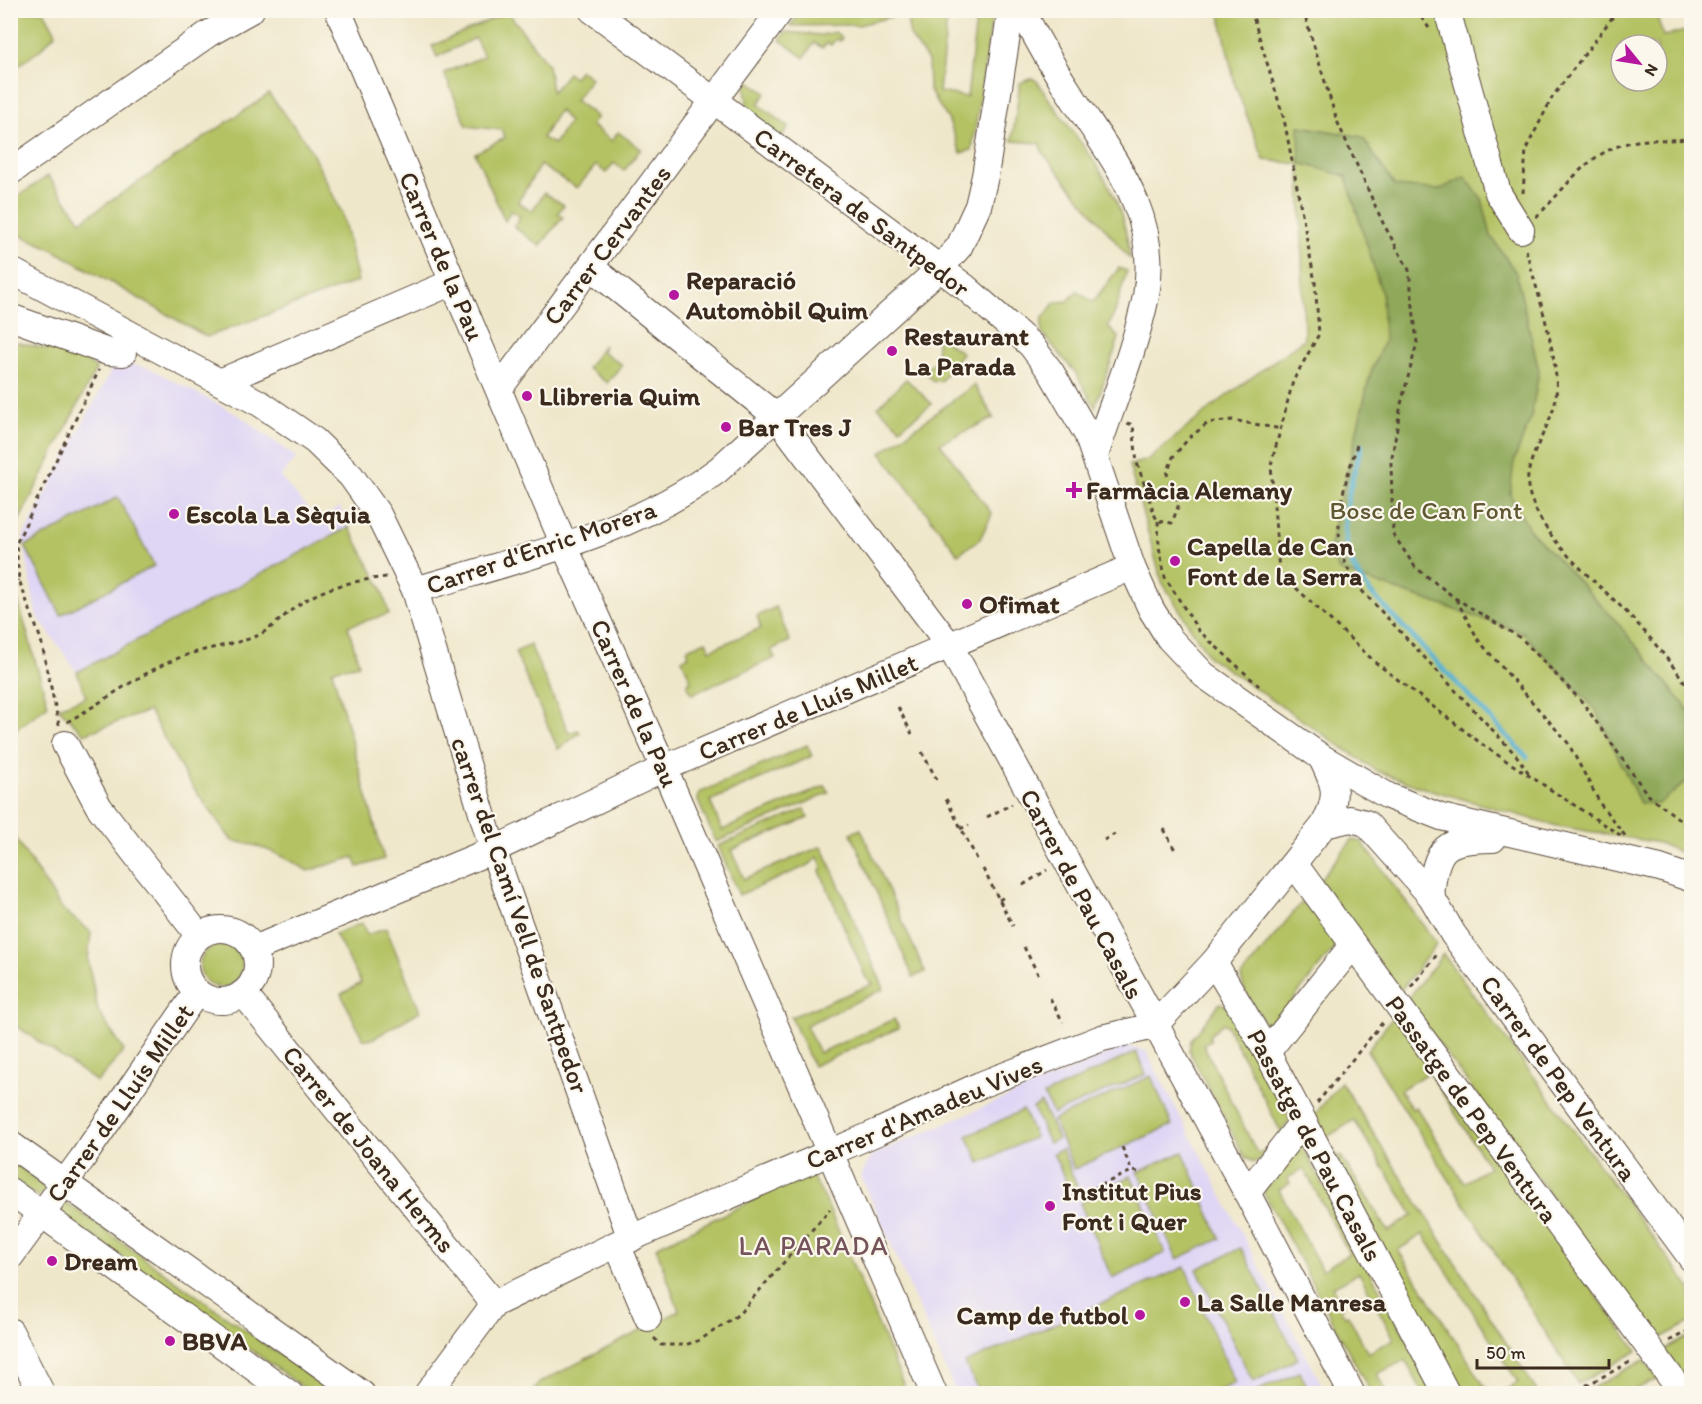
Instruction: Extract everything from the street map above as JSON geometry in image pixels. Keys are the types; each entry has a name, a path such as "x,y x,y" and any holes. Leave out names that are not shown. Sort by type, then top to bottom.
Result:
{"street":[{"name":"Carrer de la Pau","path":"338,10 564,545 831,1151 934,1394"},
{"name":"Carretera de Santpedor","path":"592,10 939,268 1002,317 1031,345 1051,372 1087,435 1132,567 1151,609 1168,638 1204,675 1321,757 1408,806 1441,817 1660,868 1692,879"},
{"name":"Carrer Cervantes","path":"499,389 592,268 781,10"},
{"name":"Carrer d'Enric Morera","path":"412,584 564,545 659,508 687,494 718,470 939,268 959,247 978,206 1011,10"},
{"path":"1022,10 1050,63 1120,167 1134,195 1144,232 1148,260 1146,295 1095,456"},
{"path":"1447,10 1498,193 1521,230"},
{"path":"10,172 231,14"},
{"path":"1003,66 1025,62 1050,63"},
{"name":"Carrer de Pau Casals","path":"592,268 777,417 950,646 1247,1194 1352,1394"},
{"path":"10,270 261,404 315,441 351,476 378,514 412,584"},
{"path":"220,382 453,282"},
{"path":"10,317 115,352"},
{"name":"Carrer de Lluís Millet","path":"254,949 493,850 664,768 1132,567"},
{"name":"carrer del Camí Vell de Santpedor","path":"412,584 493,850 648,1318"},
{"path":"62,735 99,807 199,936"},
{"path":"1154,1026 1214,962 1295,865 1324,825 1335,804 1336,794 1321,757"},
{"name":"Carrer de Pep Ventura","path":"1324,825 1350,819 1366,823 1431,896 1453,934 1692,1259"},
{"path":"1431,896 1437,861 1450,843 1460,840 1535,839"},
{"name":"Passatge de Pep Ventura","path":"1295,865 1396,1006 1683,1394"},
{"path":"213,929 230,929 244,936 254,949 257,973 252,984 243,993 225,1001 205,997 197,992 189,982 185,970 186,957 190,945 199,936 213,929"},
{"path":"1267,1052 1352,946"},
{"name":"Passatge de Pau Casals","path":"1214,962 1267,1052 1447,1394"},
{"name":"Carrer de Lluís Millet","path":"10,1257 66,1182 197,992"},
{"name":"Carrer de Joana Herms","path":"243,993 494,1304"},
{"name":"Carrer d'Amadeu Vives","path":"427,1394 494,1304 624,1241 980,1085 1102,1038 1154,1026"},
{"path":"1247,1194 1303,1121"},
{"path":"10,1144 362,1394"},
{"path":"10,1191 290,1394"},
{"path":"10,1331 42,1394"}],"path":[{"path":"1251,10 1284,119 1315,282 1319,334 1293,381 1271,465 1280,572 1375,662 1487,748 1628,840 1601,805 1568,743 1479,641 1455,598"},
{"path":"1304,10 1337,121 1383,223 1409,270 1417,343 1401,404 1391,463 1393,534 1415,567 1455,598 1522,639 1583,703 1647,794 1692,829"},
{"path":"1618,10 1553,96 1526,149 1521,230 1555,369 1556,398 1528,476 1529,492 1542,522 1563,549 1634,620 1667,658 1692,692"},
{"path":"1521,230 1600,152 1638,141 1676,141 1692,138"},
{"path":"115,352 24,524 16,544 18,580 41,640 62,735 148,672 187,655 238,643 275,627 294,608 317,592 347,582 388,577 412,584"},
{"path":"1108,418 1132,425 1137,463 1158,521 1159,547 1165,577 1198,630 1259,686 1246,706"},
{"path":"1158,521 1172,523 1179,504 1167,474 1173,456 1189,438 1208,423 1232,420 1281,429"},
{"path":"1357,445 1340,519 1338,547 1344,566 1364,593 1516,755 1531,777"},
{"path":"10,597 18,580"},
{"path":"898,707 912,734"},
{"path":"922,752 936,780"},
{"path":"987,817 1029,795"},
{"path":"946,799 977,859"},
{"path":"960,829 969,825"},
{"path":"1164,830 1175,850"},
{"path":"1104,840 1115,834"},
{"path":"1023,885 1064,860"},
{"path":"983,869 1013,926"},
{"path":"999,900 1006,896"},
{"path":"1303,1121 1453,934"},
{"path":"1024,947 1038,974"},
{"path":"1050,998 1063,1022"},
{"path":"1122,1147 1132,1171"},
{"path":"1068,1200 1132,1171 1138,1172"},
{"path":"648,1318 655,1340 661,1345 685,1345 700,1340 749,1304 779,1266 847,1190"},
{"path":"1570,1394 1651,1351"}],"shaded area":[{"name":"Escola La Sèquia","path":"116,361 149,368 240,416 297,458 280,477 318,520 340,507 349,527 77,672 36,614 23,537"},
{"name":"Institut Pius Font i Quer","path":"1126,1046 1146,1051 1326,1393 956,1393 861,1176 872,1155"}],"green space":[{"path":"11,10 44,11 56,33 40,50 11,71"},
{"path":"838,10 846,14 849,10 856,14 859,10 948,11 939,92 967,97 977,11 993,11 972,150 961,153 948,119 929,90 928,61 910,36 906,13 859,25 790,26 801,11 828,11 834,15"},
{"path":"1655,10 1662,33 1609,33 1609,93 1669,93 1669,35 1691,30 1691,713 1615,620 1529,529 1509,494 1514,461 1531,417 1539,371 1516,273 1491,236 1482,199 1465,178 1439,190 1395,186 1362,137 1300,126 1300,163 1346,176 1382,294 1384,341 1370,375 1329,550 1339,571 1522,632 1596,710 1640,803 1673,793 1686,782 1691,785 1691,857 1659,843 1557,826 1417,786 1377,771 1209,657 1162,582 1129,465 1147,460 1221,400 1304,339 1300,164 1264,160 1235,85 1220,15 1222,11"},
{"path":"508,12 548,65 552,92 568,73 574,77 580,70 591,78 575,100 597,117 591,125 612,141 618,132 641,149 624,171 614,163 606,173 596,165 577,188 540,165 518,202 532,211 544,193 564,205 558,213 563,217 540,246 514,227 520,217 511,210 505,221 475,153 505,138 501,130 467,126 444,73 484,56 475,38 437,57 432,46","holes":["559,110 569,122 554,144 542,138"]},
{"path":"785,32 821,35 835,32 842,38 840,41 836,39 831,45 827,43 822,48 814,43 804,58 780,40"},
{"path":"1032,78 1037,81 1108,184 1126,231 1130,259 1043,153 1039,143 1012,141 1020,83"},
{"path":"749,81 766,93 758,104 789,127 781,138 748,113 745,86"},
{"path":"269,94 307,143 342,213 358,281 207,337 50,248 11,231 11,201 48,176 81,221"},
{"name":"Bosc de Can Font","path":"1299,126 1362,137 1395,186 1439,190 1465,177 1482,199 1491,236 1516,273 1539,371 1531,417 1514,461 1510,494 1529,529 1615,620 1691,713 1691,785 1686,782 1658,804 1640,803 1596,710 1522,632 1340,571 1329,550 1370,375 1384,341 1382,294 1346,176 1300,163"},
{"path":"1119,268 1127,271 1115,312 1108,327 1119,338 1095,407 1075,372 1042,333 1042,319 1055,302 1068,301 1077,291 1093,302"},
{"path":"940,337 962,353 940,382 937,380 934,382 926,374 928,371 926,369 936,361 937,341"},
{"path":"11,341 80,356 96,369 18,523 11,559"},
{"path":"604,345 602,351 622,365 607,383 587,368"},
{"path":"906,379 932,404 900,428 878,407"},
{"path":"974,385 994,418 940,443 992,514 980,539 958,554 881,453"},
{"path":"118,497 154,566 61,615 25,546"},
{"path":"349,527 381,587 389,614 348,626 359,664 332,670 384,859 358,867 354,857 308,871 272,852 232,841 186,777 149,711 84,734 58,707 86,697 77,672"},
{"path":"10,573 48,705 11,733 10,733"},
{"path":"776,607 790,641 771,650 775,658 692,694 687,684 691,681 682,659 689,656 687,649 706,641 710,650 761,628 757,616"},
{"path":"530,645 569,733 578,730 580,733 558,749 515,652"},
{"path":"807,745 812,756 710,801 722,830 825,786 829,793 716,842 698,801 699,793"},
{"path":"805,809 808,818 732,850 744,879 822,846 884,989 806,1025 819,1053 894,1019 899,1028 813,1066 791,1017 873,984 866,978 820,871 822,866 818,857 809,865 739,895 718,846"},
{"path":"861,829 925,972 913,977 851,833"},
{"path":"10,830 62,909 91,932 88,960 98,1011 124,1051 97,1082 11,1022"},
{"path":"1352,840 1361,841 1437,944 1400,991 1321,882 1321,878"},
{"path":"1301,903 1312,906 1339,942 1269,1030 1244,989 1241,977"},
{"path":"362,923 367,935 386,928 420,1011 373,1039 363,1039 341,994 361,983 335,934"},
{"path":"221,945 236,951 242,966 236,981 221,987 206,981 200,966 206,951"},
{"path":"1443,954 1691,1289 1691,1322 1657,1340 1407,1000"},
{"path":"1220,1003 1232,1009 1290,1120 1281,1132 1227,1026 1223,1023 1209,1036 1211,1040 1203,1044 1257,1153 1266,1150 1259,1160 1254,1162 1245,1158 1189,1051 1191,1040"},
{"path":"1394,1016 1637,1351 1578,1384 1367,1050","holes":["1429,1072 1489,1167 1464,1183 1416,1107 1412,1109 1400,1090"]},
{"path":"1136,1052 1146,1074 1053,1114 1044,1095"},
{"path":"1151,1076 1172,1125 1074,1169 1053,1120"},
{"path":"1341,1082 1538,1393 1501,1393 1518,1382 1423,1234 1398,1250 1489,1393 1459,1393 1330,1146 1338,1158 1341,1156 1388,1231 1413,1215 1354,1120 1324,1139 1312,1118"},
{"path":"1041,1103 1058,1139 1049,1143 1033,1108"},
{"path":"1023,1110 1035,1137 980,1163 967,1136"},
{"path":"1299,1145 1302,1146 1436,1393 1423,1393 1405,1360 1377,1374 1387,1393 1371,1393 1263,1191","holes":["1304,1169 1349,1254 1322,1270 1279,1190 1290,1183 1287,1178","1359,1273 1394,1339 1368,1353 1348,1315 1345,1316 1341,1309 1343,1307 1332,1287"]},
{"path":"1062,1149 1078,1189 1071,1193 1053,1153"},
{"path":"1183,1152 1220,1239 1177,1259 1138,1172"},
{"path":"11,1160 47,1190 38,1197 11,1178"},
{"path":"810,1173 825,1199 907,1393 531,1394 539,1383 679,1311 656,1247"},
{"path":"1131,1176 1165,1253 1112,1278 1080,1203"},
{"path":"64,1202 333,1393 311,1393 65,1216 60,1209"},
{"path":"1241,1248 1298,1359 1253,1382 1197,1269"},
{"name":"Camp de futbol","path":"1185,1267 1235,1383 1211,1394 979,1393 965,1363"},
{"path":"1691,1335 1691,1345 1686,1350 1691,1358 1691,1388 1664,1350"},
{"path":"1644,1360 1658,1379 1630,1392 1628,1389 1621,1393 1583,1393"},
{"path":"1300,1372 1310,1393 1252,1393"}],"waterway":[{"path":"1362,446 1349,491 1345,523 1348,554 1356,571 1370,592 1527,757"}],"place":[{"name":"Reparació Automòbil Quim","path":"674,295"},
{"name":"Restaurant La Parada","path":"892,351"},
{"name":"Llibreria Quim","path":"527,396"},
{"name":"Bar Tres J","path":"726,427"},
{"name":"Farmàcia Alemany","path":"1074,490"},
{"name":"Escola La Sèquia","path":"174,514"},
{"name":"Capella de Can Font de la Serra","path":"1175,561"},
{"name":"Ofimat","path":"967,604"},
{"name":"Institut Pius Font i Quer","path":"1050,1206"},
{"name":"Dream","path":"52,1261"},
{"name":"La Salle Manresa","path":"1185,1302"},
{"name":"Camp de futbol","path":"1140,1315"},
{"name":"BBVA","path":"170,1341"}],"district":[{"name":"LA PARADA","path":"814,1246"}]}
